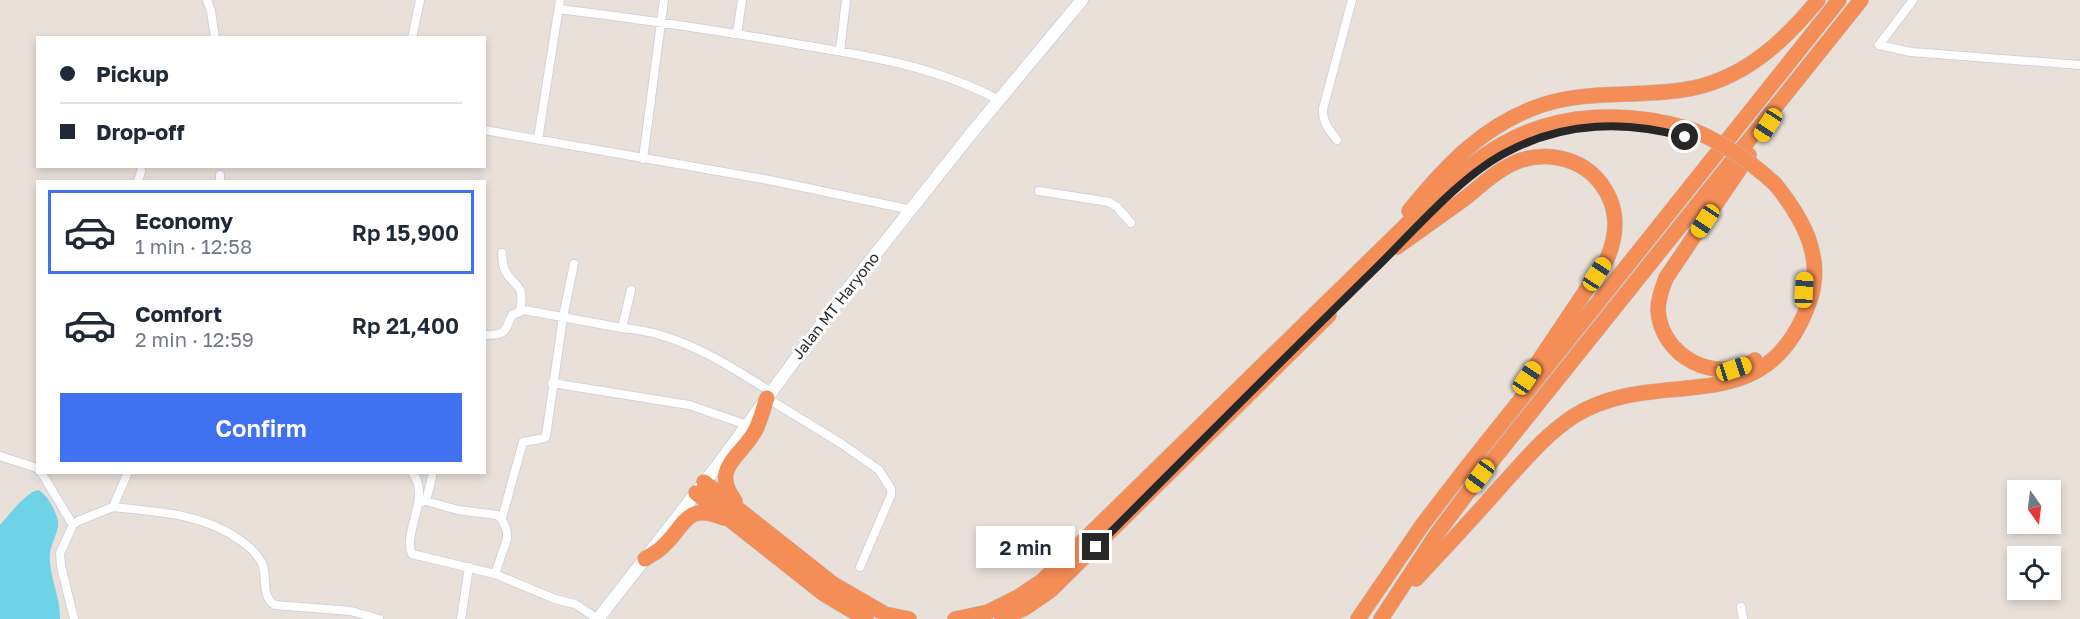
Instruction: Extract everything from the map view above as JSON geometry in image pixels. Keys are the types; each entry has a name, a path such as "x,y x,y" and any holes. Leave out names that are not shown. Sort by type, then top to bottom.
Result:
{"highway":[{"path":"1361,269 1452,160 1495,127 1542,105 1567,99 1598,94 1680,90 1706,86 1745,68 1774,48 1818,0"},
{"path":"1358,619 1423,524 1466,468 1839,0"},
{"path":"1385,613 1436,535 1480,476 1862,0"},
{"path":"1770,186 1795,227 1802,246 1805,268 1804,290 1798,310 1777,343 1749,364 1734,369 1718,370 1704,367 1677,351 1666,336 1658,309 1660,293 1666,278 1793,87"},
{"path":"955,619 988,612 1018,597 1042,581 1452,180 1479,158 1502,144 1530,131 1564,121 1604,116 1644,119 1688,133 1770,186 1792,205 1805,226 1812,246 1813,293 1806,314 1795,335 1782,351 1768,364 1736,380 1703,388 1634,395 1590,407 1574,416 1540,445 1385,613"},
{"path":"1002,619 1025,608 1051,590 1080,563 1397,247 1458,187 1484,165 1534,139 1565,130 1602,126 1634,126 1688,133"},
{"path":"1397,247 1491,177 1512,163 1530,157 1551,156 1585,167 1607,192 1613,206 1616,225 1614,242 1607,259 1466,468"},
{"path":"741,518 725,487 724,476 729,464 755,430 769,395"},
{"path":"700,488 833,584 860,611 909,619"},
{"path":"645,558 662,548 690,516 710,513 741,518"}],"main road":[{"name":"Jalan MT Haryono","path":"598,619 700,488 839,300 1082,0"}],"street":[{"path":"207,0 215,36"},
{"path":"412,36 420,0"},
{"path":"643,159 664,0"},
{"path":"737,34 742,0"},
{"path":"840,51 846,0"},
{"path":"1337,140 1326,127 1323,109 1352,0"},
{"path":"1913,0 1879,45 1911,52 2080,66"},
{"path":"538,139 560,4 840,51 929,70 962,82 999,100"},
{"path":"486,130 768,180 912,210"},
{"path":"139,180 141,171"},
{"path":"1039,191 1109,202 1117,207 1131,223"},
{"path":"502,254 504,270 522,294 520,310"},
{"path":"495,574 508,534 502,518 523,442 546,436 562,317 574,264"},
{"path":"622,328 631,291"},
{"path":"486,335 505,332 512,315 524,309 654,333 699,350 737,371 879,470 888,482 891,495 860,567"},
{"path":"552,383 689,405 747,425"},
{"path":"0,456 36,468"},
{"path":"42,474 73,525"},
{"path":"113,507 127,474"},
{"path":"413,474 423,502"},
{"path":"432,477 410,546 412,554 495,574 555,599 575,604 598,619"},
{"path":"423,502 458,510 497,515 502,518"},
{"path":"74,619 60,553 73,525 78,520 113,507 177,514 207,521 222,528 256,554 263,567 266,594 268,599 275,604 351,611 365,617 379,619"},
{"path":"461,619 469,567"},
{"path":"1742,607 1743,619"}],"water":[{"path":"38,490 51,503 58,521 50,561 59,602 60,619 0,619 0,525 19,503"}],"route":[{"path":"1096,547 1458,187 1484,165 1534,139 1565,130 1602,126 1634,126 1685,137"}]}
